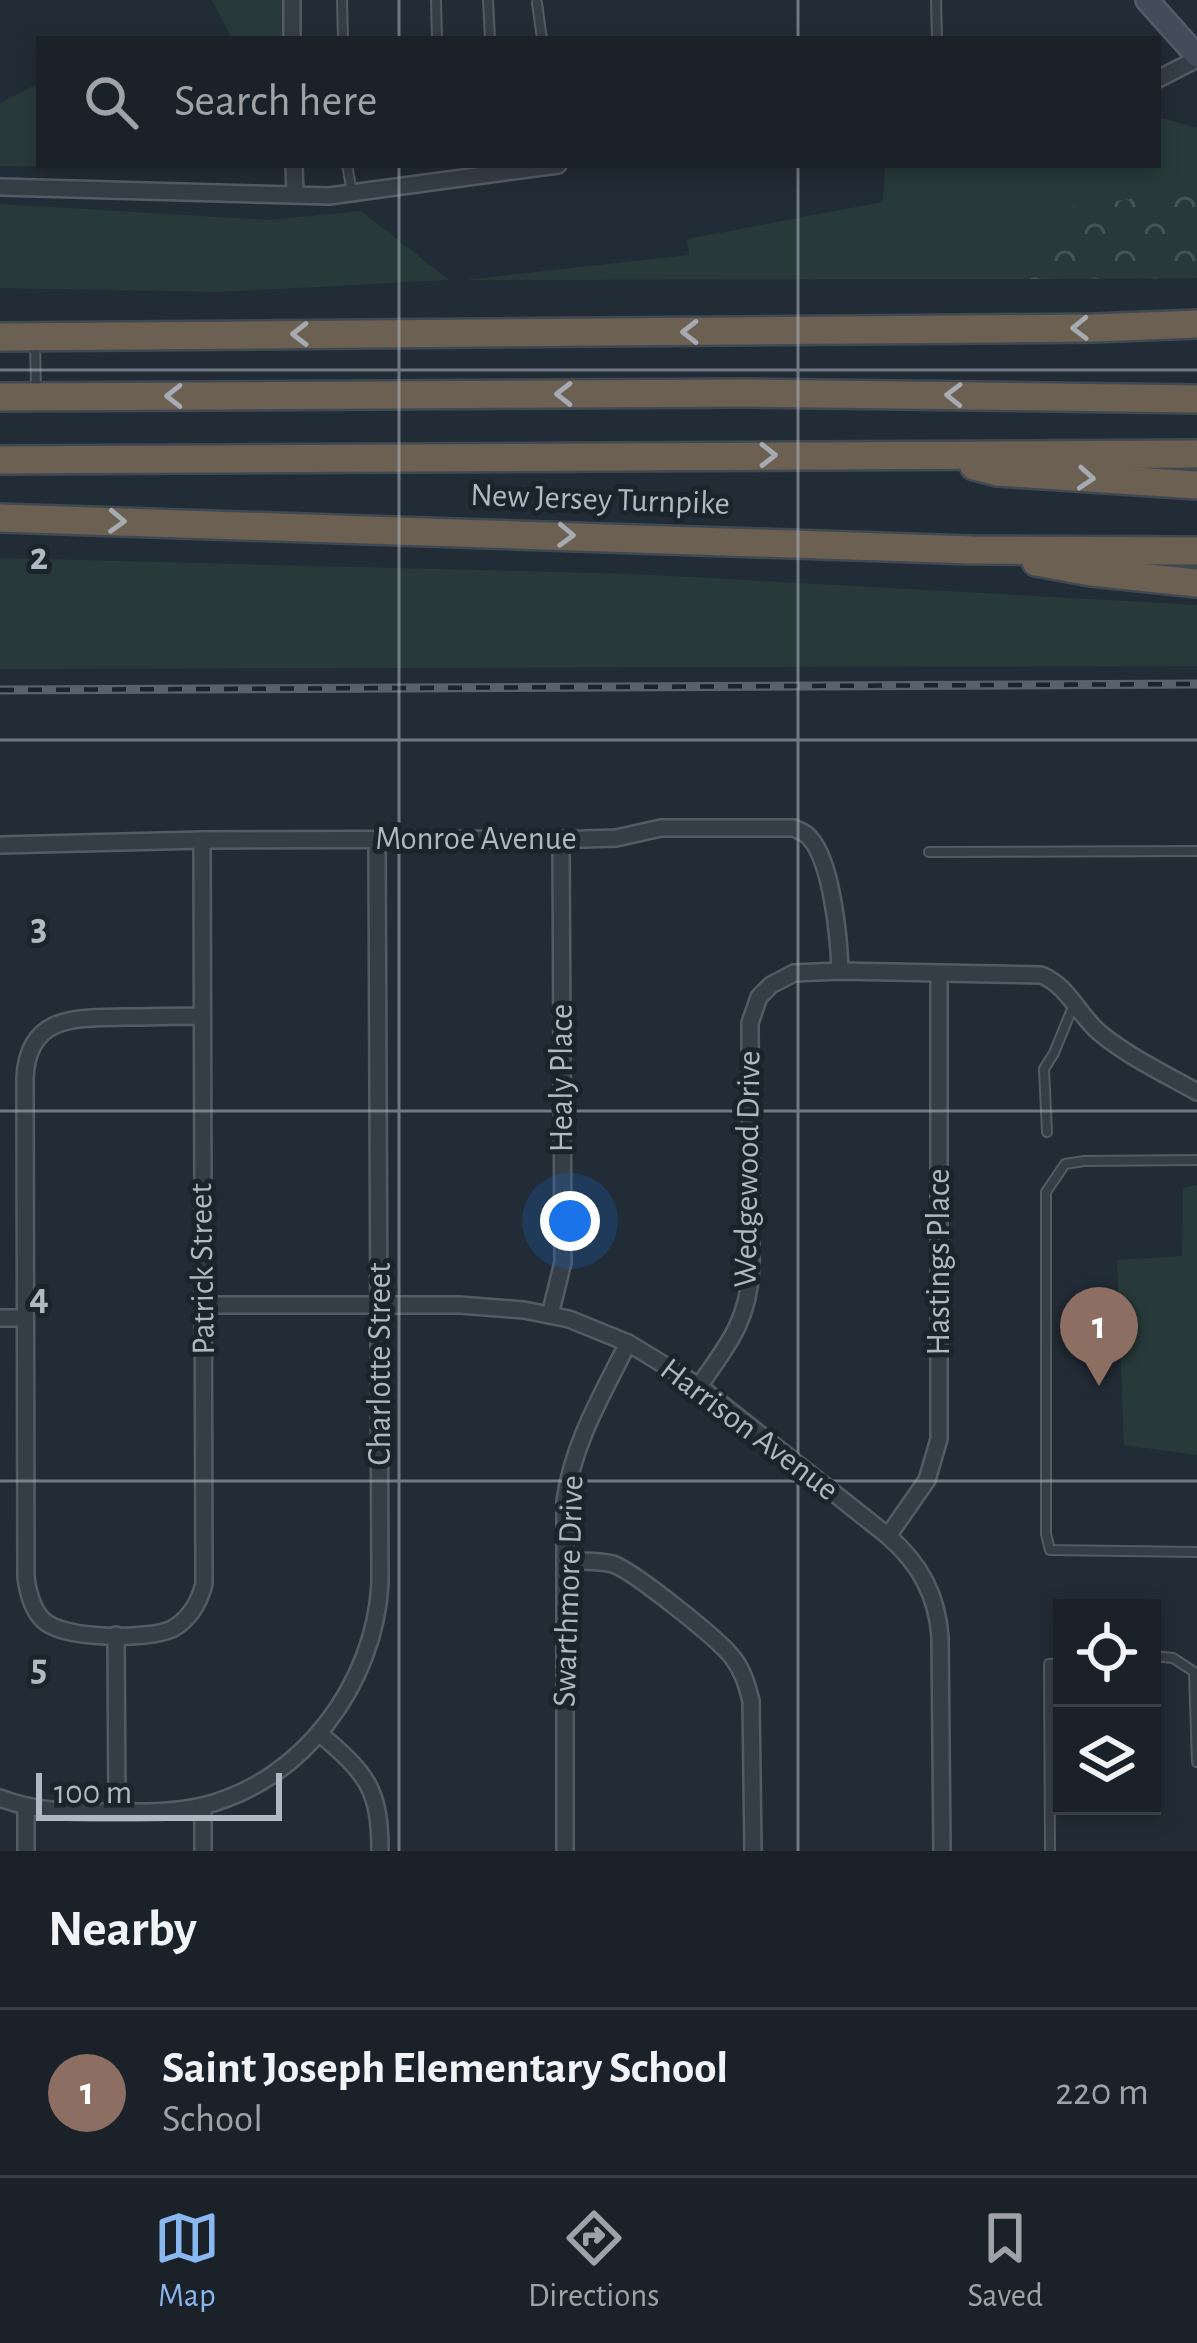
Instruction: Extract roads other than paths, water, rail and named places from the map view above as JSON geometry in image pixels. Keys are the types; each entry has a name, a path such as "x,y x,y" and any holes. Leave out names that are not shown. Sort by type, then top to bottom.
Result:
{"highway":[{"path":"0,337 1197,324"},
{"path":"0,397 747,393 1197,399"},
{"path":"929,454 997,472 1197,485"},
{"name":"New Jersey Turnpike","path":"0,460 1197,454"},
{"name":"New Jersey Turnpike","path":"0,518 972,550 1197,550"},
{"path":"972,550 1091,572 1197,583"}],"main road":[{"path":"1148,0 1197,58"}],"street":[{"path":"292,0 292,36"},
{"path":"1161,77 1197,58"},
{"path":"295,168 295,195"},
{"path":"0,188 352,193 445,172 510,168"},
{"name":"Monroe Avenue","path":"0,845 616,838 676,828 800,831 814,844 829,888 840,971"},
{"name":"Charlotte Street","path":"0,1798 52,1811 117,1812 203,1806 231,1796 261,1781 320,1733 368,1651 380,1583 377,839"},
{"name":"Healy Place","path":"550,1315 562,1262 561,839"},
{"name":"Patrick Street","path":"200,1016 72,1018 50,1027 32,1047 26,1064 28,1592 39,1615 56,1629 74,1634 156,1634 172,1629 189,1616 202,1593 202,840"},
{"name":"Wedgewood Drive","path":"699,1386 736,1333 748,1299 752,1013 759,997 787,975 840,971 1041,974 1062,987 1106,1038 1197,1092"},
{"name":"Hastings Place","path":"888,1536 927,1480 939,1438 939,975"},
{"name":"Harrison Avenue","path":"204,1306 479,1306 550,1315 628,1343 699,1386 888,1536 922,1574 939,1619 941,1851"},
{"path":"0,1318 24,1318"},
{"name":"Swarthmore Drive","path":"565,1851 566,1501 572,1461 628,1343"},
{"path":"565,1561 624,1569 712,1636 737,1662 751,1701 753,1851"},
{"path":"116,1635 117,1812"},
{"path":"320,1733 369,1784 379,1814 380,1851"},
{"path":"26,1806 26,1851"},
{"path":"203,1806 203,1851"}],"lane":[{"path":"342,0 343,36"},
{"path":"436,0 437,36"},
{"path":"488,0 490,36"},
{"path":"936,0 938,36"},
{"path":"537,3 542,36"},
{"path":"348,168 352,193"},
{"path":"35,337 36,397"},
{"path":"928,852 1197,850"},
{"path":"1047,1132 1044,1069 1074,1002"},
{"path":"1197,1160 1065,1164 1046,1192 1044,1335 1050,1550 1197,1552"},
{"path":"1161,1657 1173,1658 1195,1673 1197,1762"},
{"path":"1050,1851 1048,1664 1053,1664"}],"railway":[{"path":"0,690 1197,684"}],"place":[{"name":"Saint Joseph Elementary School","path":"1099,1386"}]}
